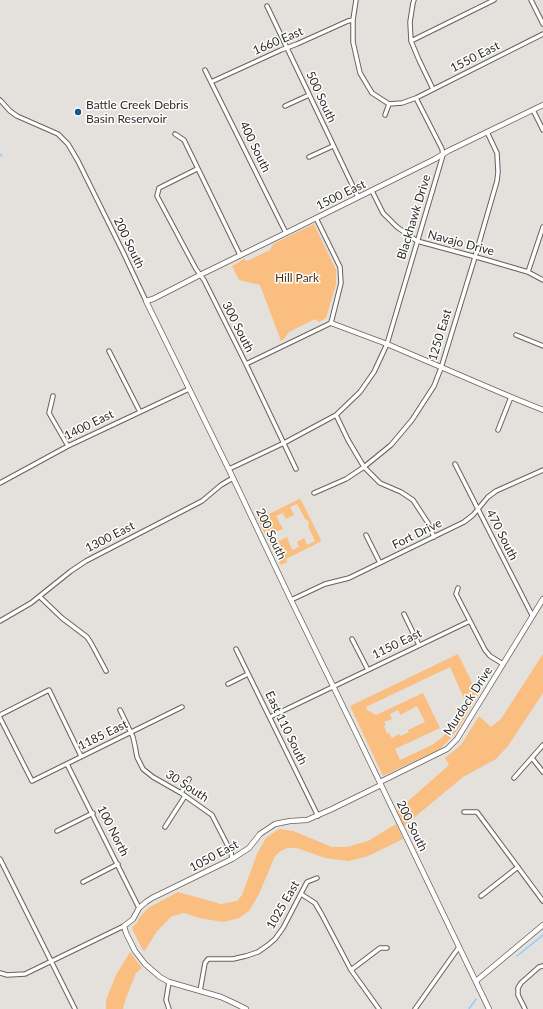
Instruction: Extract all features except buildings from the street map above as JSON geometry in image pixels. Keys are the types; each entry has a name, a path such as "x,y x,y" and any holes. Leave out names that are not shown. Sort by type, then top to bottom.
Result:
{"street":[{"path":"356,0 352,20 353,42 360,73 372,93 389,104 402,103 416,98 442,149 443,155"},
{"path":"414,0 410,22 411,41 433,89"},
{"path":"411,41 494,0"},
{"path":"531,0 543,24"},
{"name":"500 South","path":"267,6 358,197"},
{"name":"1660 East","path":"211,82 287,47 352,20"},
{"name":"1550 East","path":"416,98 543,34"},
{"name":"400 South","path":"205,70 286,233"},
{"path":"285,106 309,95"},
{"name":"200 South","path":"0,100 17,116 58,134 68,144 99,203 234,478 291,600 381,783 489,1009"},
{"path":"385,115 389,104"},
{"name":"1500 East","path":"146,301 153,299 543,105"},
{"path":"533,110 543,130"},
{"name":"1250 East","path":"314,493 346,479 364,467 391,445 412,420 434,386 441,368 497,181 497,153 488,132"},
{"path":"175,134 184,140 240,255"},
{"path":"309,157 333,146"},
{"name":"Blackhawk Drive","path":"284,443 336,415 360,392 374,372 387,344 443,155"},
{"name":"300 South","path":"197,168 159,188 157,196 204,280 296,469"},
{"name":"Navajo Drive","path":"372,190 383,213 397,227 417,241 528,272 543,280"},
{"path":"316,218 340,267 341,283 331,323"},
{"path":"528,272 543,227"},
{"path":"246,364 331,323 387,344 543,410"},
{"path":"516,335 543,346"},
{"path":"109,351 140,412"},
{"name":"1400 East","path":"0,483 68,446 189,389"},
{"path":"54,396 49,413 68,446"},
{"path":"498,430 511,397"},
{"path":"336,415 348,440 364,467 380,483 401,492 413,500 428,523 434,537"},
{"path":"229,469 284,443"},
{"name":"470 South","path":"455,464 532,616"},
{"name":"Fort Drive","path":"291,600 325,584 349,578 464,522 478,510 488,497 496,491 543,470"},
{"name":"1300 East","path":"0,621 40,597 71,570 202,501 221,485 234,478"},
{"path":"366,535 380,563"},
{"path":"458,588 456,594 484,650 490,656 503,664"},
{"path":"40,597 62,618 87,637 106,671"},
{"name":"Murdock Drive","path":"381,783 447,749 457,739 543,598"},
{"path":"404,614 419,645"},
{"name":"1150 East","path":"270,717 470,621"},
{"path":"352,639 368,670"},
{"name":"East 110 South","path":"236,649 318,816"},
{"path":"228,684 248,674"},
{"path":"0,717 49,690 81,756"},
{"name":"1185 East","path":"0,717 32,781 182,707"},
{"name":"30 South","path":"120,710 135,746 137,757 143,769 212,815 231,852 232,859"},
{"path":"514,778 543,745"},
{"path":"532,758 543,772"},
{"name":"100 North","path":"67,764 140,908"},
{"path":"181,793 189,780"},
{"name":"1050 East","path":"124,926 133,919 140,908 152,898 232,859 249,848 260,834 275,824 290,820 307,820 318,816 381,783"},
{"path":"165,827 185,796"},
{"path":"464,812 477,812 543,901"},
{"path":"57,831 92,814"},
{"path":"0,859 75,1009"},
{"path":"83,882 118,864"},
{"path":"481,896 518,867"},
{"name":"1025 East","path":"200,991 205,963 208,959 233,959 246,956 258,952 268,945 275,939 283,928 307,882 317,878"},
{"path":"301,894 315,903 351,970 379,1009"},
{"path":"476,981 543,925"},
{"path":"0,973 7,975 25,974 124,926 135,951 154,973 169,982 221,997 246,1009"},
{"path":"415,1009 459,947"},
{"path":"351,970 380,948 387,948"},
{"path":"525,1009 518,995 518,988 521,983 543,966"},
{"path":"169,982 166,1000 169,1009"}],"green space":[{"name":"Hill Park","path":"314,224 336,270 336,284 326,318 319,322 315,319 289,332 281,341 260,285 239,280 232,266 244,259 247,261 270,250 273,244"},
{"path":"299,499 301,500 321,540 320,542 286,559 287,562 281,565 256,516 265,511 267,515","holes":["297,504 305,519 309,523 308,526 315,541 307,545 304,538 297,542 299,547 292,550 287,537 279,541 276,537 275,532 283,529 276,516 283,513 286,519 294,515 290,507"]},
{"path":"458,654 478,695 458,729 440,749 383,776 350,706","holes":["450,667 466,703 443,737 432,745 400,760 395,749 440,728 423,693 376,715 367,710 366,707","417,706 425,722 408,730 409,732 401,736 399,734 392,738 389,733 387,734 384,726 386,725 384,722 392,719 390,714 398,710 400,715"]},
{"path":"543,654 543,693 508,746 496,759 463,777 404,826 397,811 449,765 445,758 461,745 479,716 491,727 501,719"},
{"path":"396,824 403,839 368,856 349,861 325,858 297,848 287,848 281,851 275,856 259,894 249,911 239,918 223,922 199,918 184,913 172,916 157,931 144,952 133,931 132,927 137,923 139,918 148,908 178,892 221,904 237,901 242,895 257,854 266,838 279,829 293,831 332,847 347,847 368,841"},
{"path":"130,952 142,968 136,973 123,1009 106,1009 106,1000 116,975"}],"waterway":[{"path":"517,956 543,935"},
{"path":"469,1009 476,999"}],"place":[{"name":"Battle Creek Debris Basin Reservoir","path":"78,112"}]}
